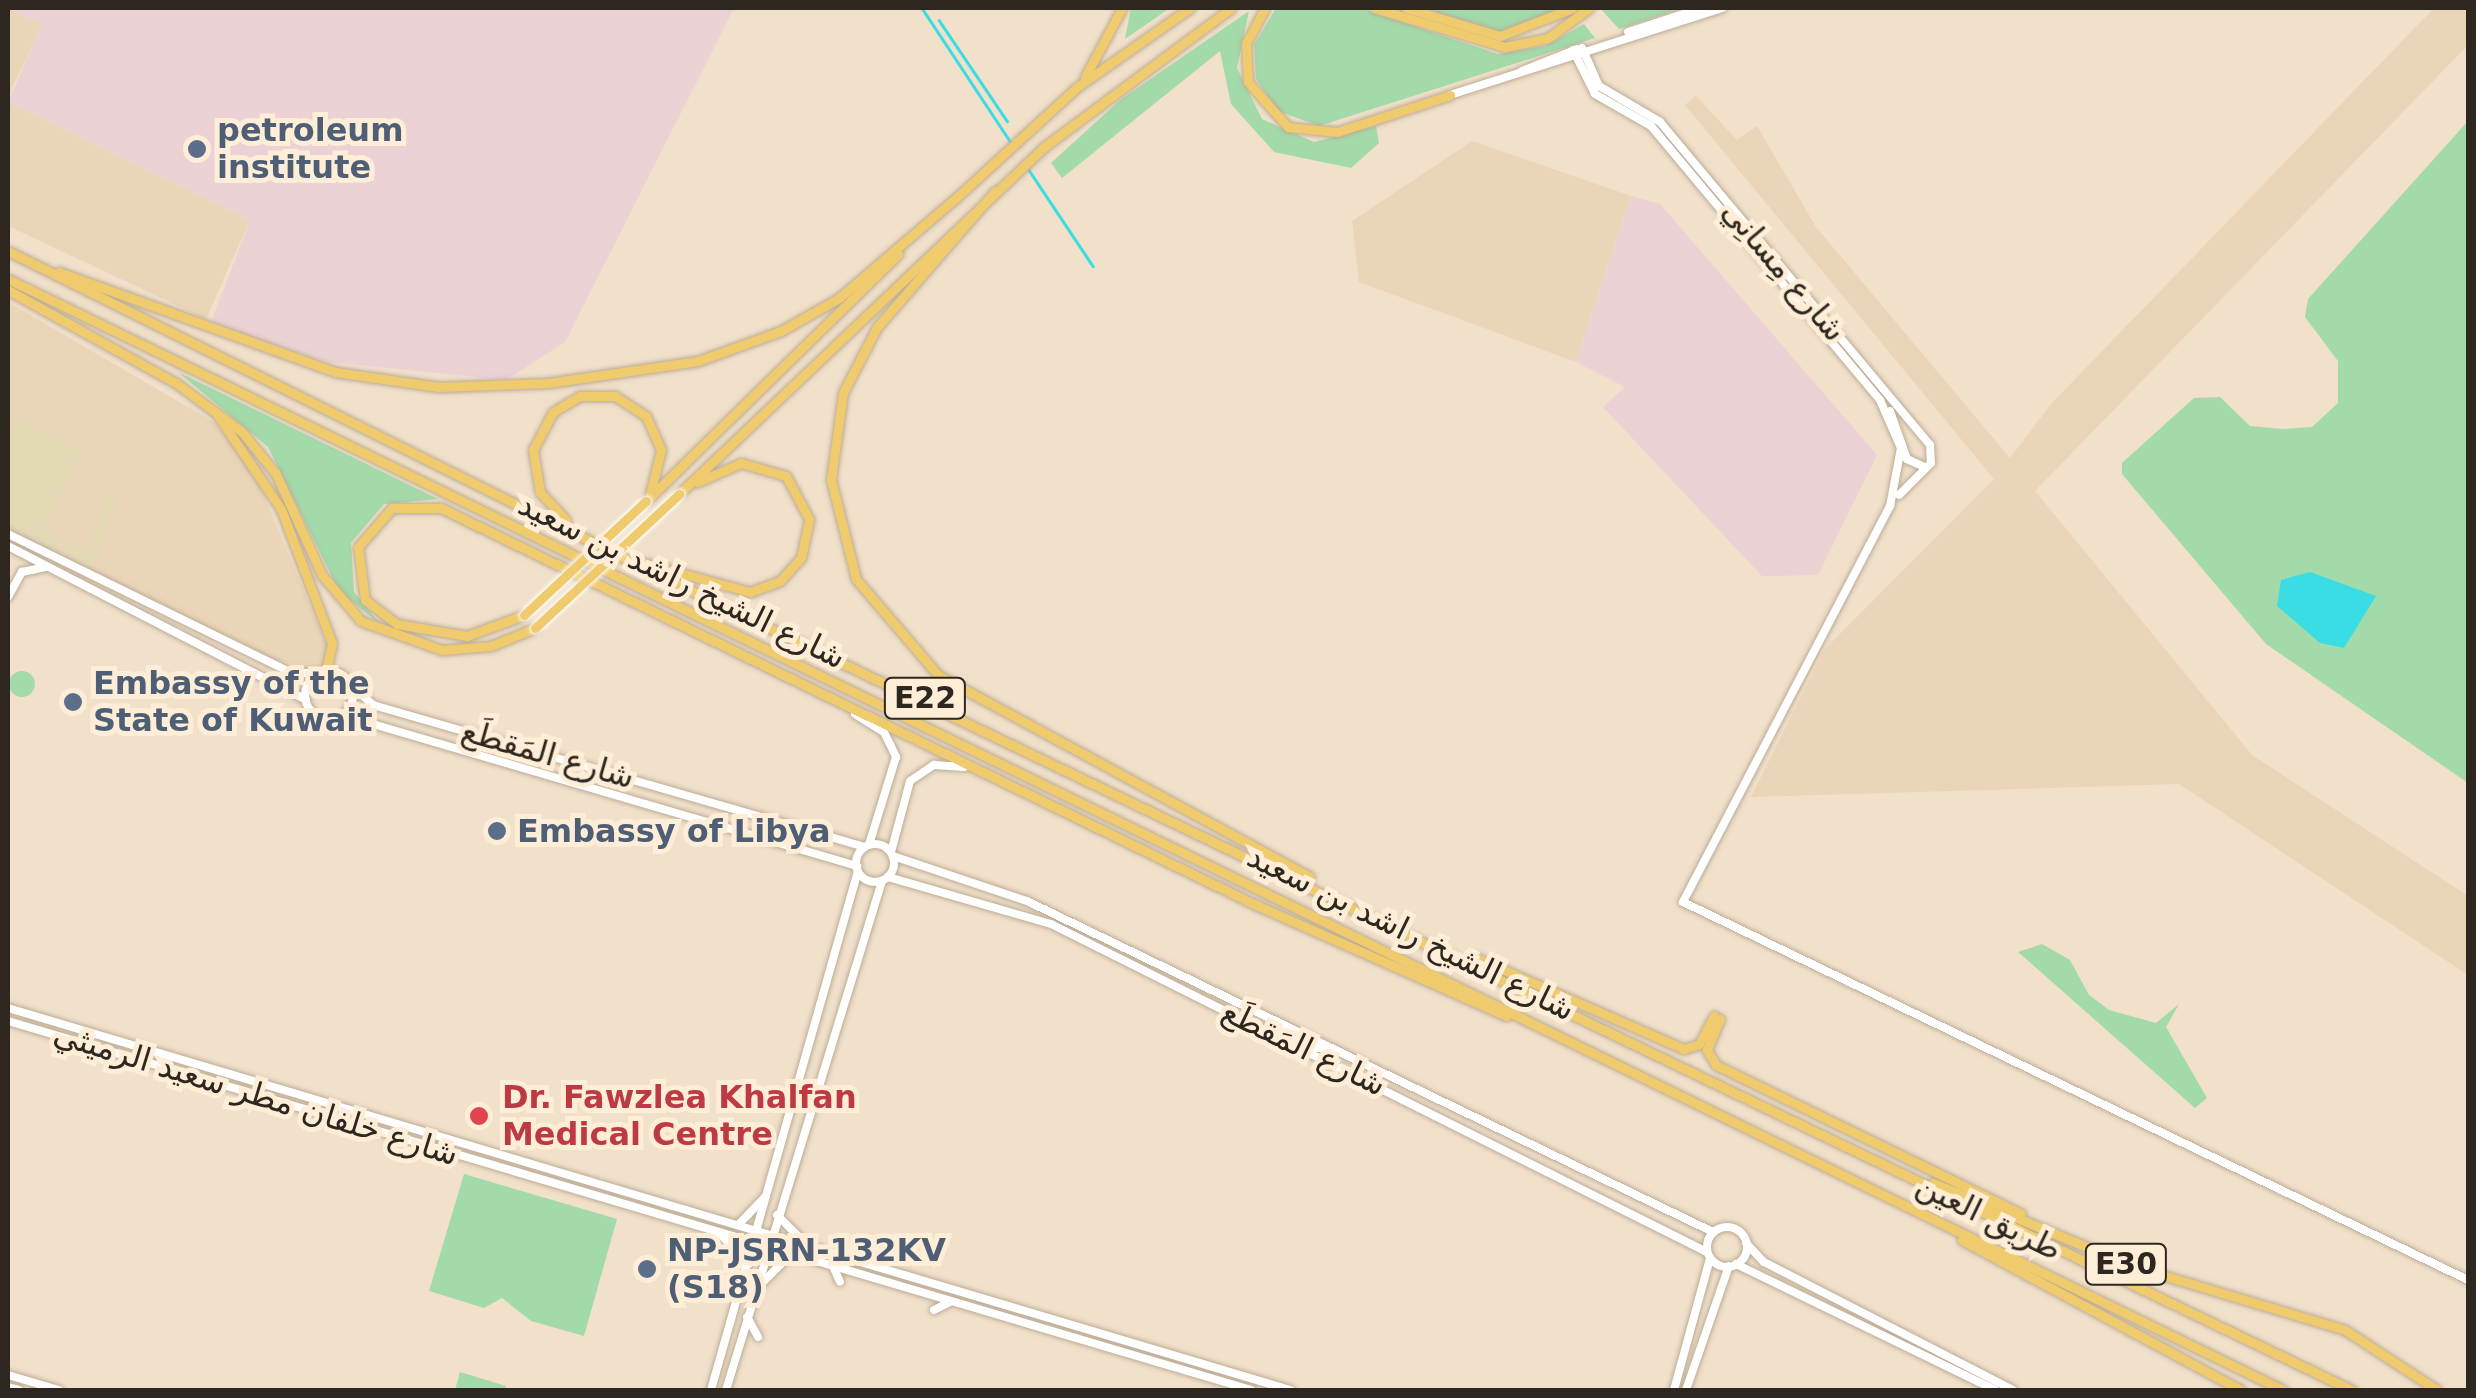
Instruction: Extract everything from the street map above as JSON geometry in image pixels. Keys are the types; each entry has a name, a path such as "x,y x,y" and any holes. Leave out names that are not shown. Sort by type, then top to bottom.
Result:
{"highway":[{"path":"1077,87 1122,8"},
{"path":"1190,8 1077,87 1026,130 646,500 524,615 467,636 397,624 365,600 358,547 392,508 441,508 836,700 1003,782 1440,990 1534,1024"},
{"path":"8,290 202,399 264,457 322,575 361,621 442,650 491,646 534,628 1044,146 1231,8"},
{"path":"1265,8 1246,43 1248,82 1288,127 1337,132 1450,96"},
{"path":"1374,8 1505,47 1577,20 1589,8"},
{"path":"1406,8 1500,36 1572,9"},
{"path":"994,191 877,327 843,393 831,480 856,579 938,675 1396,926"},
{"path":"38,265 335,372 439,387 532,384 668,368 781,331 839,298 958,196"},
{"name":"شارع الشيخ راشد بن سعيد","path":"8,251 577,530 632,562 1415,934 1844,1145"},
{"name":"شارع الشيخ راشد بن سعيد","path":"8,280 1837,1172"},
{"path":"577,530 540,492 532,461 546,420 570,400 615,396 646,416 661,450 646,500"},
{"path":"202,399 274,492 332,643 322,672"},
{"path":"632,562 750,592 780,581 801,558 807,507 776,470 729,465 679,494"},
{"path":"1415,934 1678,1048 1699,1044 1717,1018 1707,1050 1716,1065 2099,1254"},
{"name":"E30","path":"1844,1145 2099,1254 2345,1330 2413,1369 2436,1390"},
{"name":"طريق العين","path":"1844,1145 2352,1390"},
{"name":"E30","path":"1837,1172 2241,1390"},
{"name":"طريق العين","path":"1837,1172 2284,1390"}],"street":[{"path":"1654,27 1702,8"},
{"path":"1450,96 1600,44 1722,8"},
{"name":"شارع مِسانِي","path":"1579,52 1604,91 1655,118 1793,289 1880,400 1902,455 1890,506 1684,902 2468,1280"},
{"name":"شارع مِسانِي","path":"1793,289 1930,445 1929,465 1890,506"},
{"path":"1880,400 1900,422 1908,462 1929,465"},
{"path":"8,534 292,672 322,672 306,700 8,546"},
{"path":"8,597 22,572 50,567"},
{"name":"شارع المَقطَع","path":"322,672 352,686 372,704 867,846 1028,901 1713,1232 1733,1228 1746,1244"},
{"path":"342,715 352,686"},
{"name":"شارع المَقطَع","path":"306,700 323,718 342,715 885,879 1025,913 1442,1115 1732,1266"},
{"path":"710,1390 771,1188 857,869 895,751 880,728 836,700"},
{"path":"726,1390 777,1215 885,879 904,790 924,769 954,764 1003,782"},
{"name":"شارع خلفان مطر سعيد الرميثي","path":"8,1008 737,1226 757,1237"},
{"name":"شارع خلفان مطر سعيد الرميثي","path":"8,1021 716,1230 813,1248 1251,1390"},
{"path":"66,1038 69,1027"},
{"path":"1305,1048 1333,1048"},
{"path":"1442,1115 1518,1148 1519,1140"},
{"path":"596,1196 599,1185"},
{"path":"737,1226 771,1188"},
{"path":"777,1215 813,1248"},
{"path":"716,1230 749,1264"},
{"path":"1674,1390 1713,1232"},
{"name":"شارع خلفان مطر سعيد الرميثي","path":"769,1241 792,1254 950,1302 1290,1390"},
{"path":"1686,1390 1732,1266 1746,1244 1764,1262 2013,1390"},
{"path":"755,1290 792,1254"},
{"path":"833,1266 840,1282"},
{"path":"1732,1266 1995,1390"},
{"path":"934,1310 950,1302"},
{"path":"747,1317 758,1336"},
{"path":"8,1375 59,1390"},
{"path":"8,1387 20,1390"}],"shaded area":[{"path":"8,8 43,24 8,96"},
{"path":"9,8 734,8 565,342 506,380 328,362 210,325 250,220 8,102 42,24"},
{"path":"2434,8 2468,8 2468,45 2035,491 2252,755 2468,896 2468,975 2179,784 1751,797 1825,649 1994,479 1685,105 1696,96 1737,140 1757,126 1816,227 2010,458 2051,404"},
{"path":"8,102 250,220 206,319 8,226"},
{"path":"1472,141 1631,196 1576,362 1359,282 1352,221"},
{"path":"1631,196 1660,204 1877,455 1818,575 1762,576 1603,407 1625,387 1576,362"},
{"path":"8,302 212,421 251,465 329,651 325,664 313,670 265,656 8,530"}],"green space":[{"path":"1131,8 1170,8 1125,39"},
{"path":"1276,8 1360,8 1498,54 1545,46 1584,24 1595,38 1319,126 1278,111 1256,79 1254,45"},
{"path":"1422,8 1569,8 1500,32"},
{"path":"1600,8 1683,8 1619,29"},
{"path":"1249,11 1237,68 1262,119 1314,142 1376,126 1379,143 1351,168 1274,152 1231,104 1220,51 1062,178 1051,163 1120,100"},
{"path":"2468,121 2468,783 2266,644 2122,474 2122,463 2194,398 2220,397 2250,426 2283,429 2312,427 2338,403 2338,361 2305,317 2308,299"},
{"path":"178,372 438,499 384,504 351,543 354,592 381,625 339,591 268,447"},
{"path":"22,671 31,675 35,684 31,693 22,697 13,693 9,684 13,675"},
{"path":"2042,944 2070,960 2089,995 2109,1010 2156,1023 2179,1004 2166,1027 2207,1098 2195,1108 2018,952"},
{"path":"464,1174 617,1219 584,1336 531,1321 502,1298 484,1308 429,1291"},
{"path":"460,1372 506,1386 504,1390 455,1390"}],"sand":[{"path":"16,418 83,450 44,529 62,539 56,551 8,528 8,436"},
{"path":"109,490 119,495 92,564 62,555 69,542 86,549"}],"water":[{"path":"2310,572 2376,596 2344,648 2320,643 2277,606 2281,580"}],"waterway":[{"path":"922,8 1012,144"},
{"path":"939,20 1007,121"},
{"path":"1027,167 1093,266"}],"place":[{"name":"petroleum institute","path":"197,149"},
{"name":"Embassy of the State of Kuwait","path":"73,702"},
{"name":"Embassy of Libya","path":"497,831"},
{"name":"Dr. Fawzlea Khalfan Medical Centre","path":"479,1116"},
{"name":"NP-JSRN-132KV (S18)","path":"647,1269"}]}
